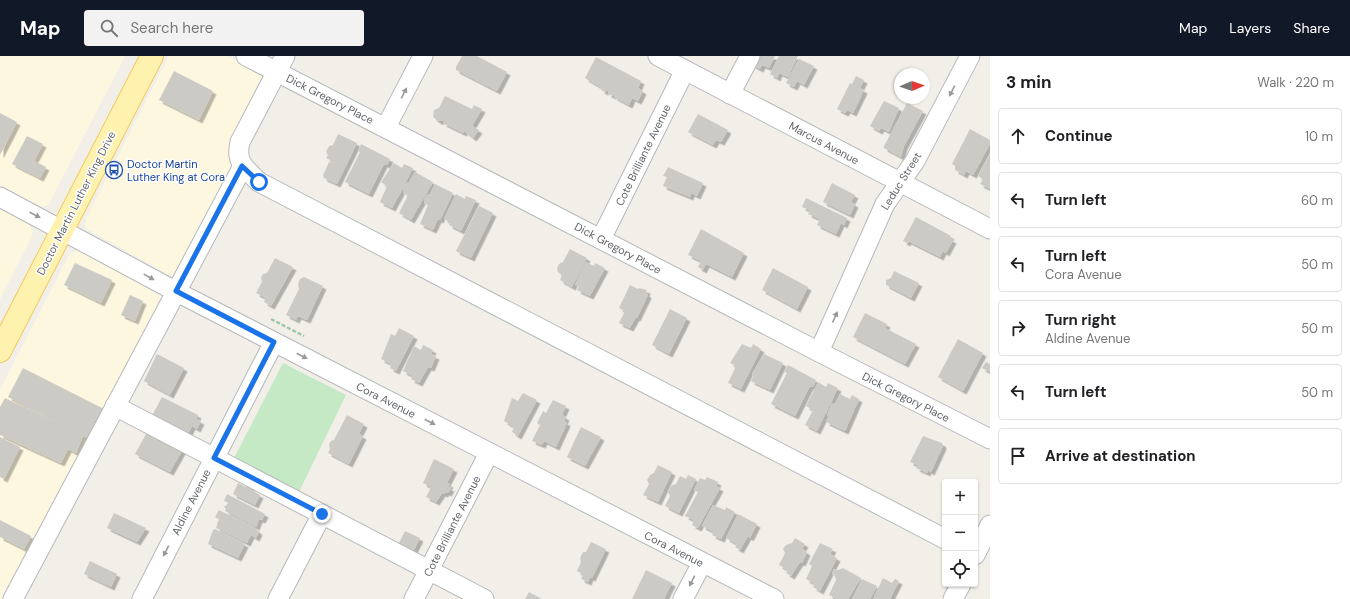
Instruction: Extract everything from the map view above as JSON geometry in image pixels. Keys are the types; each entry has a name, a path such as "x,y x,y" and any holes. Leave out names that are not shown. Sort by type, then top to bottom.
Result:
{"main road":[{"name":"Doctor Martin Luther King Drive","path":"0,350 152,56"}],"street":[{"name":"Dick Gregory Place","path":"246,56 281,64 386,127 818,352 990,439"},
{"path":"386,127 422,56"},
{"name":"Marcus Avenue","path":"658,56 990,229"},
{"path":"730,94 750,56"},
{"name":"Leduc Street","path":"818,352 885,204 915,161 970,56"},
{"path":"281,64 240,142 237,154 242,166 259,182 942,537"},
{"name":"Cote Brilliante Avenue","path":"601,239 685,70"},
{"path":"13,599 242,166"},
{"name":"Cora Avenue","path":"0,197 274,342 774,599"},
{"name":"Aldine Avenue","path":"142,599 274,342"},
{"path":"115,406 484,599"},
{"name":"Cote Brilliante Avenue","path":"414,599 489,453"},
{"path":"278,599 322,514"},
{"path":"977,551 990,525"},
{"path":"683,599 702,563"},
{"path":"953,599 959,587"}],"shaded area":[{"path":"0,56 125,56 49,204 45,206 40,206 0,185"},
{"path":"169,56 228,56 269,79 236,165 176,279 87,229 85,225 86,219"},
{"path":"0,209 27,223 33,231 32,236 0,299"},
{"path":"79,251 167,295 8,599 0,599 0,390 69,255 72,252"}],"green space":[{"path":"283,363 346,395 297,496 232,462"}],"building":[{"path":"462,56 477,56 507,72 497,91 456,70"},
{"path":"757,56 775,56 769,68 762,65 760,69 752,65"},
{"path":"779,56 798,56 788,77 779,73 777,78 770,74"},
{"path":"596,57 641,81 638,88 643,91 638,101 632,98 629,105 614,97 614,94 613,96 608,94 609,91 607,90 605,92 601,90 602,88 585,78"},
{"path":"799,59 814,66 804,85 797,81 794,87 786,83"},
{"path":"174,71 213,91 199,120 159,100"},
{"path":"856,76 864,80 860,88 864,90 853,113 847,110 845,113 837,109 850,83 852,84"},
{"path":"445,96 472,109 474,105 482,109 472,126 479,130 473,138 464,131 463,133 443,123 444,121 438,121 433,117 434,110 439,108"},
{"path":"884,101 899,108 889,132 881,128 879,131 870,126"},
{"path":"906,104 923,111 904,146 901,157 884,148"},
{"path":"0,113 17,122 0,155"},
{"path":"698,114 728,130 721,142 716,140 713,145 688,132"},
{"path":"970,129 990,140 990,144 973,175 966,171 964,175 955,170 955,166 952,164"},
{"path":"338,134 357,143 337,184 324,178 323,175 329,162 331,163 332,161 326,158 328,155 326,152 329,146 333,145"},
{"path":"27,136 43,144 34,161 46,167 40,178 12,164"},
{"path":"361,144 390,159 387,165 384,164 369,194 345,182 360,152 358,151"},
{"path":"990,154 990,189 980,184 983,179 978,176"},
{"path":"394,163 402,168 404,164 413,168 405,184 409,182 415,172 433,182 411,220 399,213 408,195 404,194 403,188 392,208 380,202 387,186 381,182"},
{"path":"668,167 703,183 697,196 691,193 690,197 663,186 667,177 663,176"},
{"path":"832,183 855,195 851,202 855,204 850,215 823,202"},
{"path":"435,184 453,193 440,220 438,219 433,230 420,224 428,205 425,204 424,200 427,195 430,194"},
{"path":"456,194 465,199 466,196 476,200 461,231 449,225 450,222 444,219"},
{"path":"806,198 847,218 844,225 841,223 836,234 817,225 820,219 808,214 810,210 802,207"},
{"path":"479,206 493,213 471,258 456,251"},
{"path":"916,217 951,236 949,238 953,240 946,253 943,251 940,257 908,241 907,243 903,241"},
{"path":"701,229 744,253 732,277 706,264 703,270 698,267 701,261 688,255"},
{"path":"570,249 587,258 572,287 560,280 562,275 558,272 557,268 559,264 563,262"},
{"path":"275,258 293,267 271,306 264,302 266,298 256,293 262,282 261,278 263,274 267,273"},
{"path":"586,262 594,266 595,263 605,268 590,296 577,290 579,286 575,285"},
{"path":"75,263 112,280 101,303 64,285"},
{"path":"773,268 808,287 797,309 762,290"},
{"path":"894,271 919,283 911,298 886,285 886,280 891,278"},
{"path":"304,277 323,286 307,320 298,316 296,320 286,315 299,289 298,284 300,279"},
{"path":"630,285 638,289 647,290 646,293 648,295 637,318 636,317 630,328 619,323 625,311 619,308"},
{"path":"130,295 143,301 135,321 121,315"},
{"path":"670,309 687,318 669,354 652,345"},
{"path":"865,313 887,324 885,328 916,344 905,364 853,337"},
{"path":"399,328 414,336 396,371 390,368 391,364 381,359 391,334 395,336"},
{"path":"958,339 983,353 963,391 938,377"},
{"path":"742,344 751,348 753,344 761,349 741,389 728,383 736,366 730,363"},
{"path":"423,345 433,350 431,354 436,356 431,368 428,367 419,383 411,379 413,376 403,371 414,346 421,350"},
{"path":"157,354 184,368 170,395 144,381"},
{"path":"764,354 783,363 770,390 751,381 753,377 752,374"},
{"path":"986,362 990,364 990,372 982,368"},
{"path":"788,365 816,380 813,387 810,386 795,416 771,404 787,373 784,372"},
{"path":"23,368 106,410 91,440 83,436 76,453 68,449 61,463 0,435 0,407 5,398 65,426 8,397"},
{"path":"818,382 826,387 828,383 838,388 817,431 805,425 813,410 806,406"},
{"path":"523,393 537,400 518,436 512,432 514,427 504,421 512,398 518,401"},
{"path":"840,394 850,399 852,395 859,399 845,431 826,422 832,403 835,405"},
{"path":"162,397 198,415 196,419 201,421 197,429 192,426 188,434 152,416"},
{"path":"553,400 566,406 562,415 566,417 564,421 567,423 556,447 544,441 542,445 532,441 540,425 537,423 543,411 546,413"},
{"path":"347,415 364,424 359,434 363,436 349,464 328,453 330,449 329,444 334,440"},
{"path":"581,427 601,437 585,466 567,457"},
{"path":"147,432 183,449 170,472 135,454"},
{"path":"923,436 942,443 943,446 931,472 928,470 927,473 916,468 918,465 910,462"},
{"path":"0,437 20,447 4,479 0,477"},
{"path":"434,459 454,469 447,483 450,484 448,487 451,488 448,493 442,493 436,502 426,497 431,487 423,483"},
{"path":"658,465 672,472 658,502 643,495 649,484 647,480 650,475 654,473"},
{"path":"688,475 696,479 679,513 665,506 670,496 668,492 671,486 676,484 680,476 686,479"},
{"path":"707,477 718,482 716,486 720,488 698,528 692,525 694,520 685,516 698,492 694,490 700,478 705,480"},
{"path":"238,483 246,487 248,484 252,485 250,489 260,495 255,505 233,494"},
{"path":"227,494 265,514 262,520 259,519 256,527 225,511 226,509 224,507 229,503 224,501"},
{"path":"713,505 725,510 726,507 735,512 721,539 712,535 714,532 702,526"},
{"path":"219,510 255,528 259,532 256,538 251,535 247,543 216,528 218,521 220,520 215,517"},
{"path":"114,513 146,528 137,542 107,528"},
{"path":"738,514 757,524 750,538 748,536 740,550 735,547 737,544 726,538"},
{"path":"0,520 31,536 24,549 0,537"},
{"path":"215,529 245,544 238,558 208,544 213,530"},
{"path":"405,531 420,538 413,552 398,545"},
{"path":"795,538 805,544 802,549 807,552 802,563 800,562 791,576 786,573 788,570 779,565 785,553 783,549 786,545 792,543"},
{"path":"591,542 606,549 592,578 590,577 588,582 581,579 583,574 577,571 581,562 580,558 583,552 586,552"},
{"path":"820,543 833,549 830,554 837,558 820,591 813,587 815,584 806,579 812,566 809,564"},
{"path":"90,561 117,574 111,587 84,574"},
{"path":"843,568 861,578 848,599 837,599 829,595 836,580 835,576 832,574 834,569 838,570"},
{"path":"646,570 672,583 664,599 632,599"},
{"path":"883,578 892,583 895,579 899,581 890,599 873,599"},
{"path":"862,579 877,586 870,599 852,599"},
{"path":"529,592 542,599 525,599"}],"place":[{"name":"Doctor Martin Luther King at Cora","path":"114,170"}],"route":[{"path":"259,182 242,166 176,291 274,342 214,458 322,514"}]}
